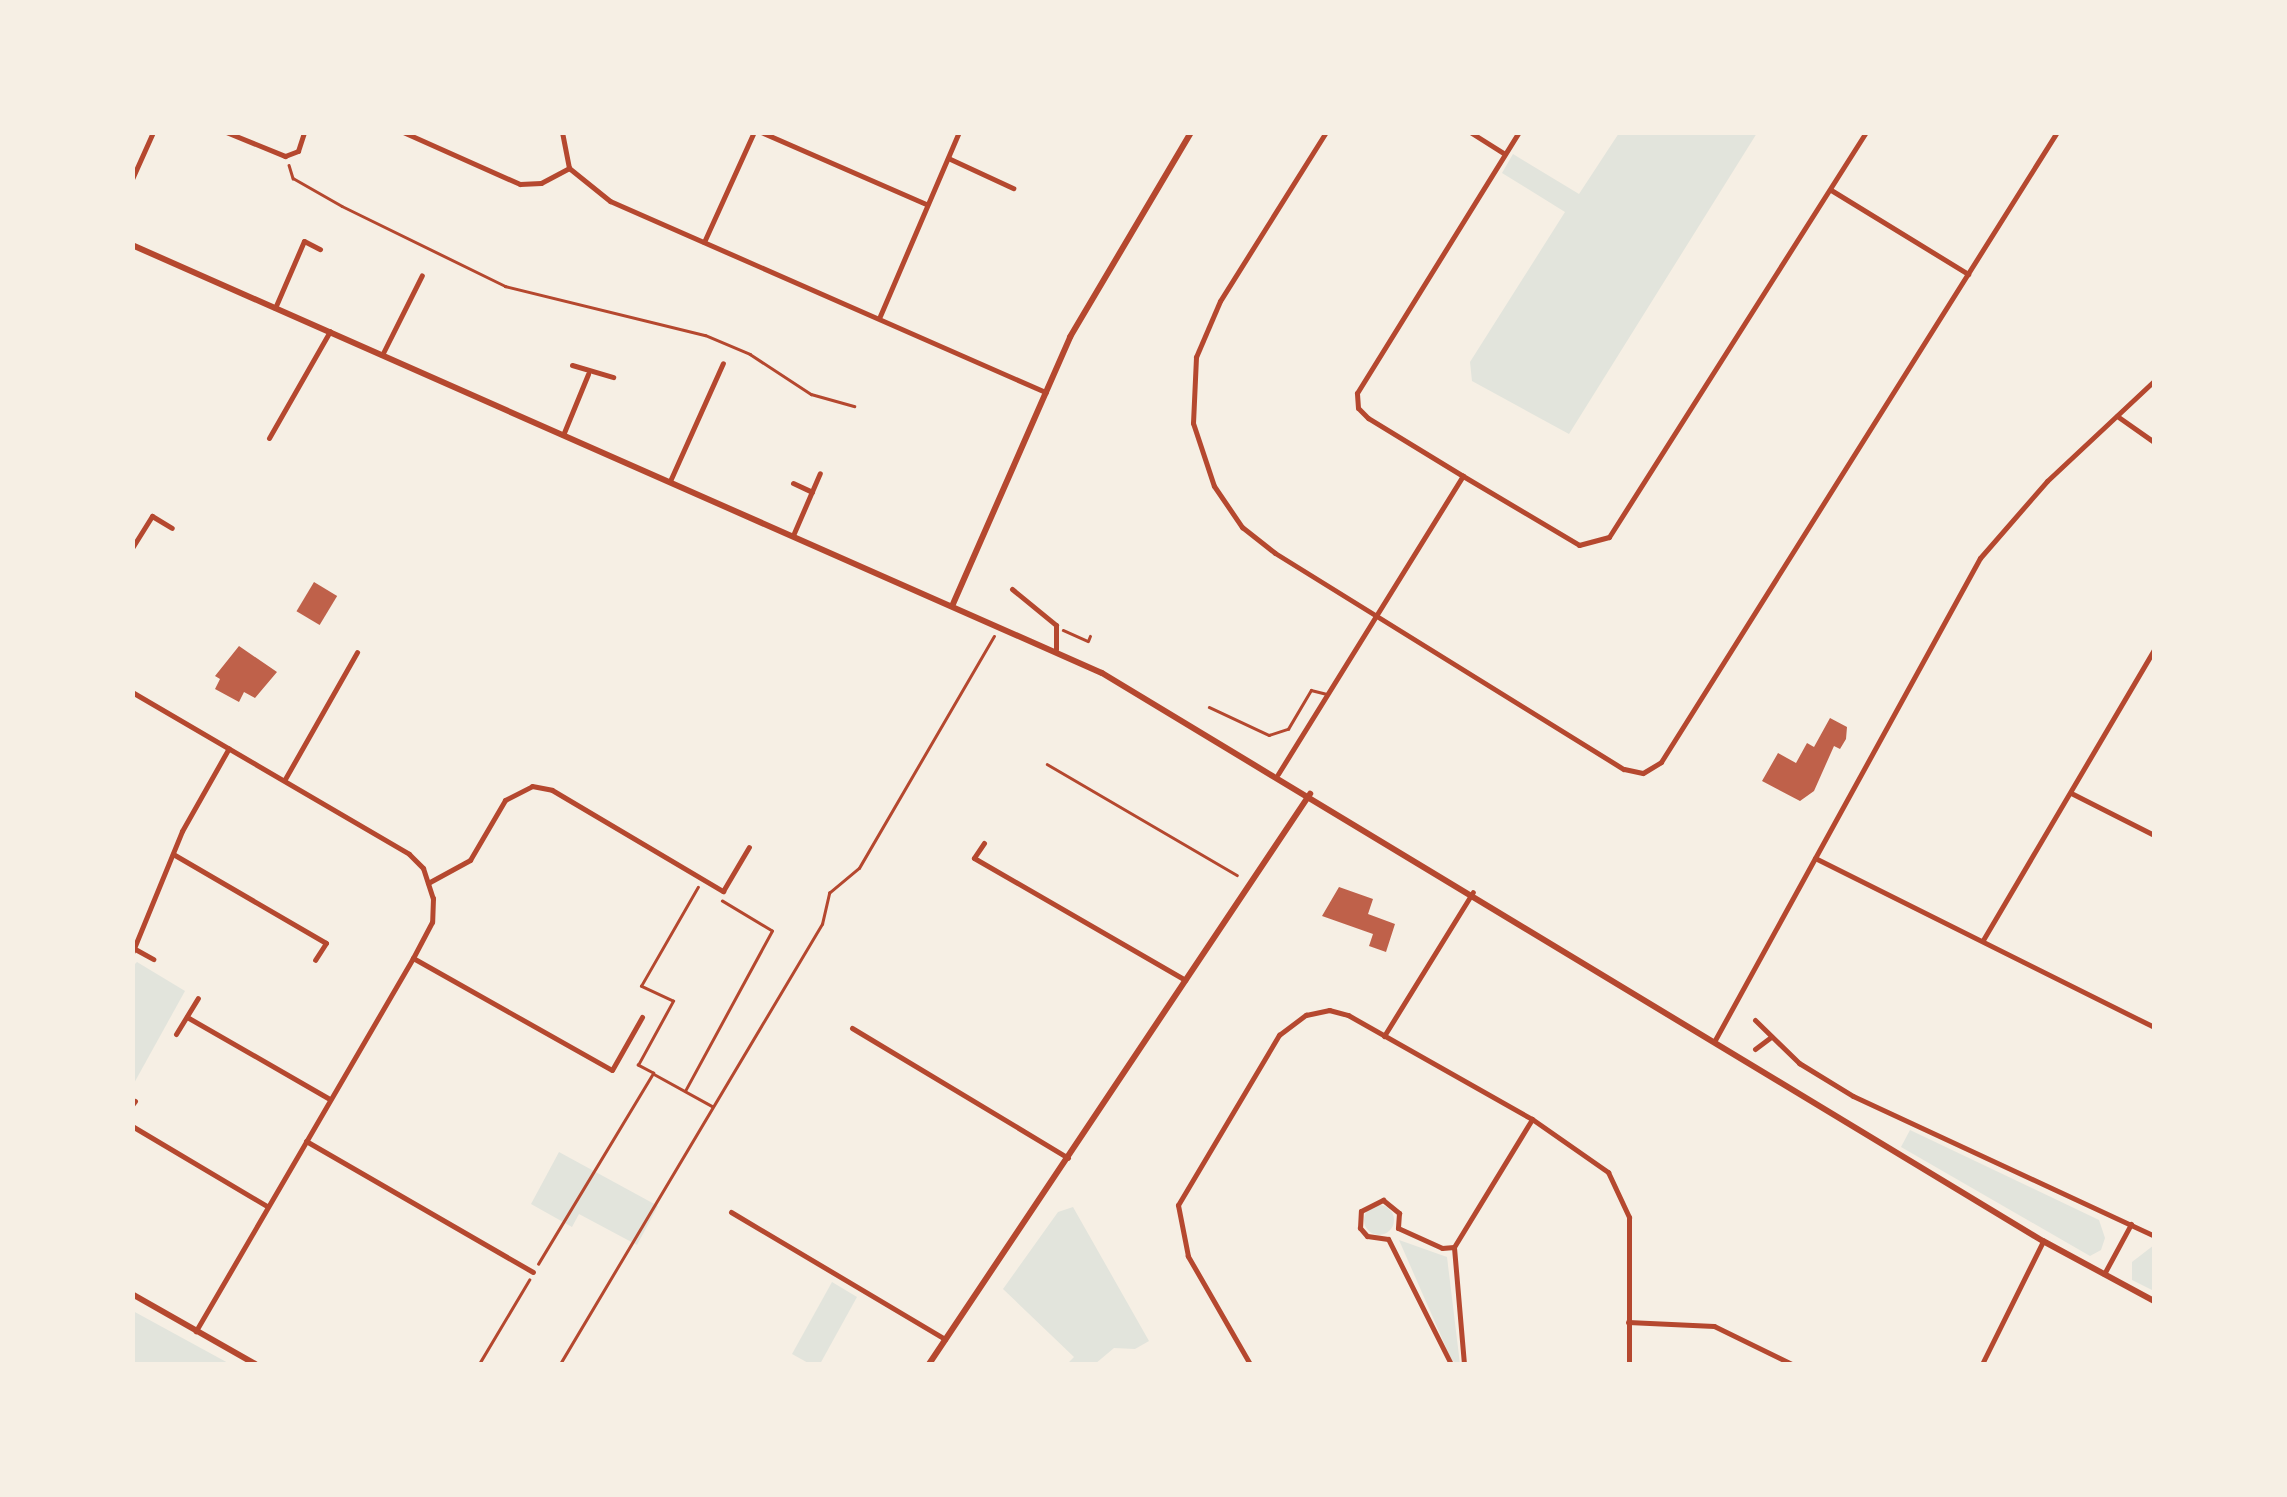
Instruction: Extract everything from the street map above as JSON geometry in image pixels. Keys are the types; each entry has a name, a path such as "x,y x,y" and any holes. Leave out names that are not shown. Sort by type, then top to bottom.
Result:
{"street":[{"path":"132,179 153,132"},
{"path":"226,132 286,156 298,151 304,132"},
{"path":"404,132 520,184 541,183 569,168"},
{"path":"562,132 569,168 610,202 880,316 1046,392"},
{"path":"704,242 758,132 926,204"},
{"path":"880,316 959,132"},
{"path":"953,604 1046,392 1110,260 1190,132"},
{"path":"1326,132 1210,318 1196,358 1193,423 1214,486 1242,527 1375,616 1624,768 1643,773 1661,762 2057,132"},
{"path":"1470,132 1505,154"},
{"path":"1518,132 1357,393 1358,408 1368,418 1579,545 1610,538 1866,132"},
{"path":"948,158 1012,188"},
{"path":"1830,190 1968,274"},
{"path":"274,308 304,242 320,249"},
{"path":"132,245 1056,649 1278,774 2043,1241 2154,1301"},
{"path":"382,355 422,276"},
{"path":"269,438 330,330"},
{"path":"670,481 723,363"},
{"path":"572,364 588,374 613,377"},
{"path":"562,435 588,374"},
{"path":"1715,1040 1980,558 2154,381"},
{"path":"2117,416 2154,442"},
{"path":"794,533 820,472"},
{"path":"1278,774 1463,476"},
{"path":"793,483 812,492"},
{"path":"132,548 152,516 172,528"},
{"path":"1012,588 1057,630 1056,649"},
{"path":"1982,941 2154,650"},
{"path":"285,779 357,652"},
{"path":"132,692 408,854 428,883 432,922 196,1332"},
{"path":"153,959 134,951 173,854 229,748"},
{"path":"428,883 470,860 505,800 532,786 552,790 723,891 749,847"},
{"path":"2071,793 2154,834"},
{"path":"929,1364 1310,794"},
{"path":"984,843 974,858 1186,980"},
{"path":"173,854 326,943 316,960"},
{"path":"1815,858 2154,1028"},
{"path":"1384,1036 1473,892"},
{"path":"413,958 612,1070 642,1017"},
{"path":"176,1034 198,998"},
{"path":"1250,1364 1188,1256 1178,1228 1183,1189 1294,1021 1329,1010 1384,1036 1600,1163 1620,1192 1629,1217 1628,1364"},
{"path":"187,1017 328,1098"},
{"path":"1756,1020 1770,1037 1852,1096 2154,1236"},
{"path":"852,1028 1068,1158"},
{"path":"1754,1049 1770,1037"},
{"path":"1464,1364 1454,1246 1532,1120"},
{"path":"132,1126 268,1206"},
{"path":"306,1142 534,1272"},
{"path":"1398,1228 1393,1204 1366,1205 1360,1228 1388,1239 1450,1364"},
{"path":"731,1212 947,1341"},
{"path":"2104,1274 2131,1224"},
{"path":"1398,1228 1442,1248 1454,1246"},
{"path":"1388,1239 1398,1228"},
{"path":"1982,1364 2043,1241"},
{"path":"132,1294 255,1364"},
{"path":"1628,1322 1714,1326 1792,1364"}],"lane":[{"path":"1209,706 1269,735 1288,729 1311,690 1327,694"}],"path":[{"path":"286,156 294,178 479,275 527,294 717,340 811,394 854,406"},
{"path":"1057,630 1088,640 1090,636"},
{"path":"560,1364 822,924 829,892 859,868 994,637"},
{"path":"1047,764 1237,874"},
{"path":"686,1091 772,931 697,887 641,986 672,1001 638,1065 712,1106"},
{"path":"479,1364 653,1073"}],"shaded area":[{"path":"1619,133 1757,133 1569,434 1472,381 1470,362 1565,212 1502,173 1513,154 1579,194"},
{"path":"137,962 185,991 133,1085 132,967"},
{"path":"1910,1130 2099,1220 2105,1238 2101,1250 2090,1256 1901,1147"},
{"path":"559,1152 658,1206 637,1245 579,1214 572,1227 531,1204"},
{"path":"1379,1205 1393,1214 1394,1220 1385,1234 1379,1235 1365,1226 1364,1220 1373,1206"},
{"path":"1073,1207 1149,1341 1135,1349 1114,1348 1095,1364 1067,1364 1074,1357 1003,1289 1058,1212"},
{"path":"1399,1240 1447,1257 1460,1364 1452,1361"},
{"path":"2154,1245 2154,1291 2132,1280 2132,1262"},
{"path":"832,1282 857,1297 820,1364 810,1364 792,1354"},
{"path":"133,1311 230,1364 133,1364"}],"building":[{"path":"314,582 337,596 320,625 296,611"},
{"path":"239,646 277,672 255,698 244,692 239,702 215,689 220,679 215,676"},
{"path":"1830,718 1847,727 1846,739 1840,749 1834,746 1814,791 1800,801 1762,781 1778,753 1796,763 1807,743 1814,747"},
{"path":"1339,887 1373,899 1368,914 1395,924 1386,952 1369,946 1373,934 1322,916"}]}
